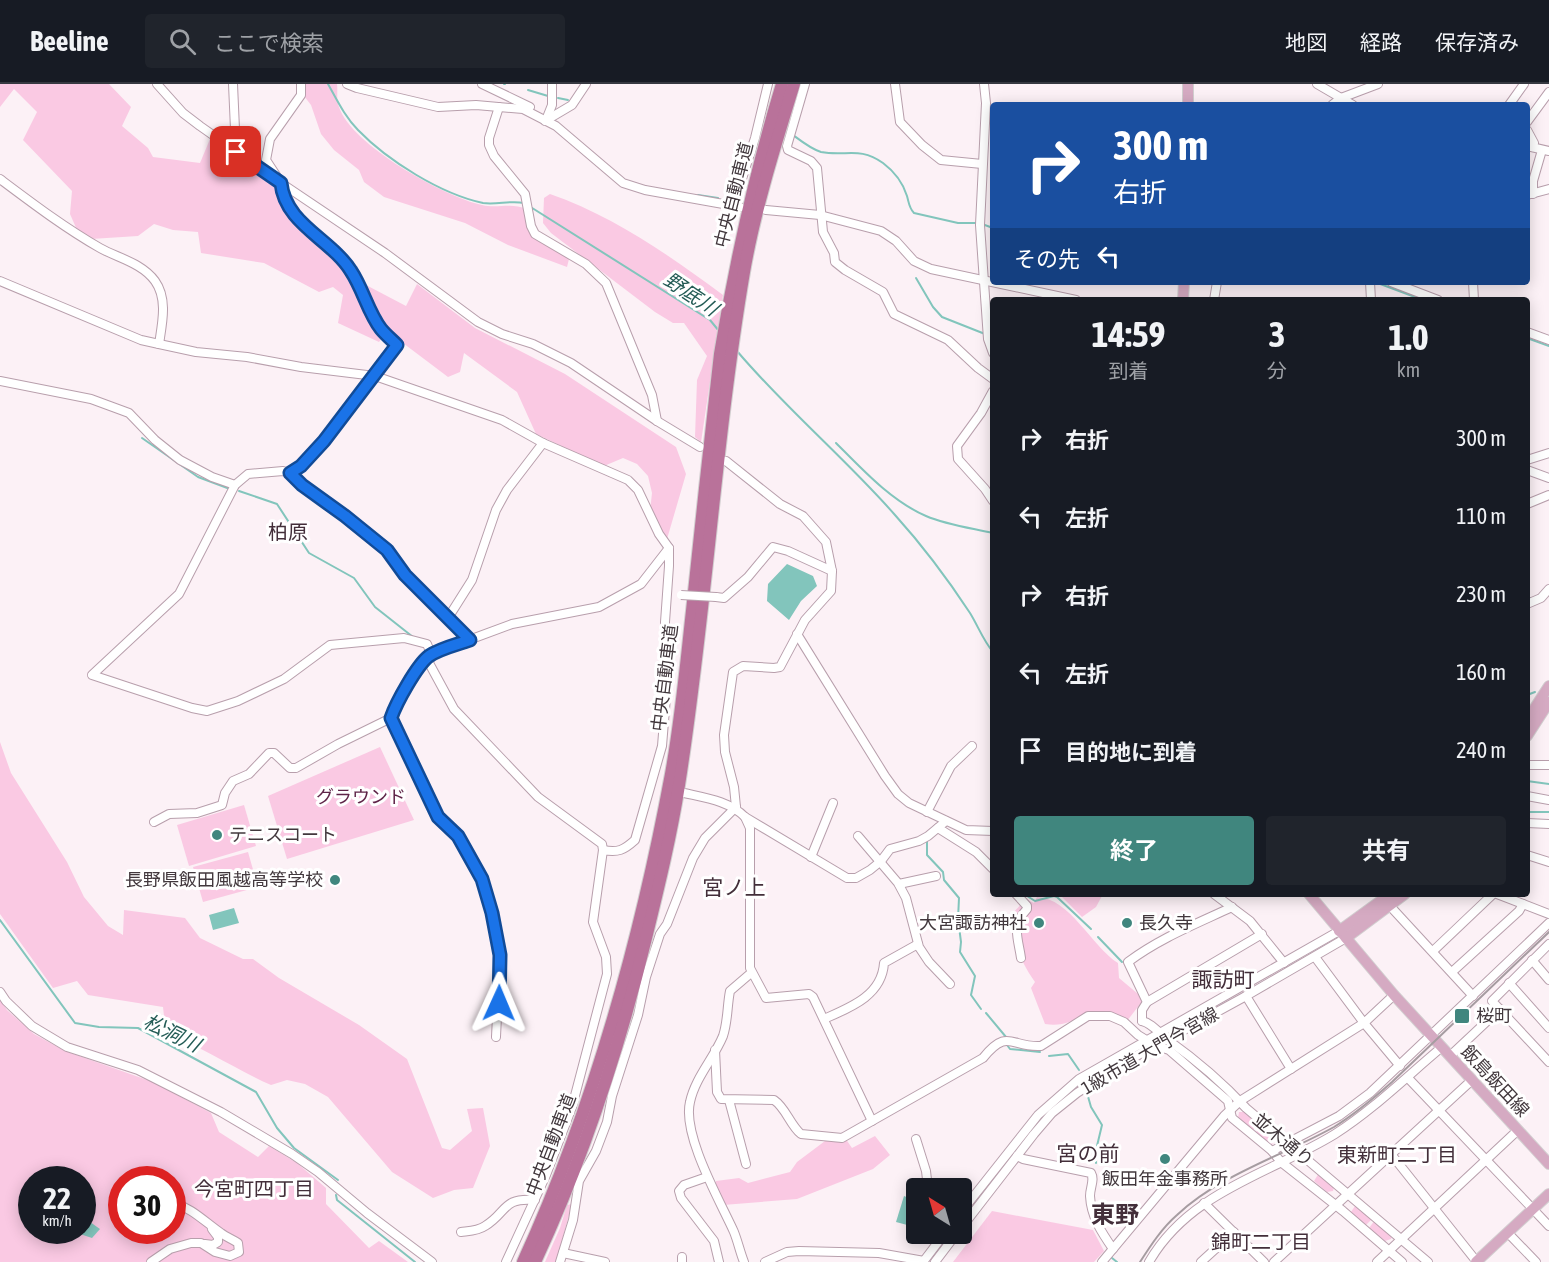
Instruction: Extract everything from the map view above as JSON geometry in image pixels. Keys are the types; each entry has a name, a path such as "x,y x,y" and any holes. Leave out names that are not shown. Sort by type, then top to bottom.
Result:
{"highway":[{"name":"中央自動車道","path":"523,1262 558,1181 593,1082 629,963 652,869 676,739 726,316 753,185 782,84"},
{"name":"中央自動車道","path":"535,1262 568,1185 613,1062 668,846 689,715 730,363 745,269 759,205 794,84"}],"main road":[{"path":"1188,84 1188,102"},
{"path":"1530,713 1549,686"},
{"path":"1530,731 1549,702"},
{"name":"飯島飯田線","path":"1311,897 1394,995 1549,1164"},
{"path":"1343,935 1387,897"},
{"path":"1343,935 1401,897"},
{"path":"1476,1262 1549,1194"}],"street":[{"path":"157,84 183,113 236,152 385,253 478,322 502,334 533,344 571,363 700,447"},
{"path":"233,84 236,152"},
{"path":"290,473 301,466 324,441 397,345 380,328 351,270 300,221 284,200 281,183 266,160 270,140 301,95 301,84"},
{"path":"347,84 438,107 476,105 523,109 556,126 622,183 645,190 737,207 768,84"},
{"path":"482,84 541,113 545,121"},
{"path":"545,121 552,105 552,84"},
{"path":"545,121 572,105 586,84"},
{"path":"805,84 787,146 788,150 811,161 817,168 823,232 834,253 835,262 883,292 894,314 948,340 990,377"},
{"path":"896,84 900,122 922,146 941,160 982,164"},
{"path":"984,84 986,103 980,225 990,345"},
{"path":"1317,84 1348,102"},
{"path":"1336,102 1378,84"},
{"path":"1511,102 1524,84"},
{"path":"1530,118 1549,92"},
{"path":"500,107 489,138 489,145 494,156 525,194 531,226 535,234 586,264 606,283 652,395 657,421"},
{"path":"1530,146 1546,150 1530,194 1549,189"},
{"path":"0,179 101,249 128,261 154,280 160,291 163,312 159,344"},
{"path":"766,210 820,215 881,231 896,241 908,256 920,265 990,281"},
{"path":"0,281 141,340 196,352 247,357 301,367 375,376 502,420 543,443 628,480 638,490 659,534 669,548 663,746 635,840 616,853 603,850"},
{"path":"1008,285 1062,297"},
{"path":"1399,285 1430,297"},
{"path":"1530,334 1549,340"},
{"path":"0,381 91,399 129,413 155,440 180,460 212,477 235,485"},
{"path":"990,396 957,446 958,459 990,496"},
{"path":"448,618 472,580 496,510 507,490 543,443"},
{"path":"1530,459 1549,453"},
{"path":"726,461 780,504 803,516 826,542 832,572 831,591 805,620 780,667 743,666 735,670 731,679 724,735 725,752 734,787 736,807"},
{"path":"470,640 405,575 387,550 302,485 290,473 275,471 248,474 235,485 179,594 92,675 207,711 227,706 284,679 330,645 404,638 427,644 431,654 429,663 454,709 538,797 602,844 593,922 606,957 607,974 572,1107 546,1175 506,1262"},
{"path":"1530,471 1549,477"},
{"path":"1530,503 1549,495"},
{"path":"668,593 724,598 748,577 773,547 788,551 832,572"},
{"path":"154,822 169,814 198,813 222,805 225,793 233,781 249,774 269,753 274,753 290,768 296,768 391,718 396,704 426,658 431,654 512,624 599,607 640,584 669,548"},
{"path":"1530,603 1541,598 1549,589"},
{"path":"797,634 892,786 909,803 946,821 966,830 990,831"},
{"path":"391,718 438,817 458,836 482,879 492,913 500,955 496,1037"},
{"path":"927,812 951,766 972,746"},
{"path":"1530,765 1549,765"},
{"path":"650,791 660,789"},
{"path":"684,793 736,807 745,817 847,878 856,878 870,870 890,849 919,841 946,821"},
{"path":"1530,797 1549,800"},
{"path":"811,857 833,803"},
{"path":"605,1262 562,1257 573,1220 579,1181 596,1151 607,1122 612,1096 638,1015 646,977 660,934 667,924 693,858 705,838 736,807"},
{"path":"745,817 750,828 751,973 766,998 809,994 813,997 872,1120"},
{"path":"1530,823 1549,824"},
{"path":"938,828 976,852 990,866"},
{"path":"858,836 899,884 906,898 918,944 929,962 950,984"},
{"path":"1530,856 1549,862"},
{"path":"899,884 936,876"},
{"path":"1019,897 1027,906 1016,926 1021,958"},
{"path":"1218,897 1250,921 1284,963"},
{"path":"1433,951 1492,897"},
{"path":"1503,897 1549,914"},
{"path":"1452,972 1523,904"},
{"path":"1390,906 1473,996"},
{"path":"1147,1002 1128,962 1177,932 1232,907"},
{"path":"1272,1151 1339,1116 1370,1093 1549,923"},
{"path":"1134,1030 1136,1025 1142,1021 1142,1010 1147,1002 1262,934"},
{"path":"972,1198 1028,1126 1049,1103 1079,1079 1284,963 1343,935"},
{"name":"1級市道 大門今宮線","path":"972,1214 1052,1113 1077,1093 1102,1076 1315,957 1343,935"},
{"path":"824,1019 859,1003 870,994 883,972 884,963 918,944"},
{"path":"1549,944 1492,1001 1549,1062"},
{"path":"1315,957 1364,1023 1400,1066"},
{"path":"1532,960 1549,980"},
{"path":"744,1262 740,1245 707,1177 690,1128 689,1104 726,1024 730,991 751,973"},
{"path":"1509,983 1549,1028"},
{"path":"0,992 32,1026 67,1047 138,1070 221,1112 291,1154 318,1172 367,1213 432,1262"},
{"path":"1102,1262 1224,1116 1240,1101 1364,1023 1394,995"},
{"path":"1246,996 1291,1069"},
{"path":"1450,1056 1500,1009"},
{"name":"並木通り","path":"729,1100 774,1100 801,1134 842,1138 983,1058 990,1048 1000,1042 1008,1040 1041,1046 1088,1016 1110,1016 1124,1022 1155,1046 1169,1050 1228,1101 1232,1118 1272,1151 1281,1162 1402,1262"},
{"name":"並木通り","path":"1142,1021 1149,1023 1177,1046 1428,1262"},
{"path":"1149,1262 1170,1231 1204,1203 1230,1187 1299,1153 1364,1115 1442,1047"},
{"path":"715,1050 717,1092 721,1099 729,1100 746,1164"},
{"path":"1408,1078 1549,1227"},
{"path":"1274,1262 1472,1080"},
{"path":"1377,1262 1518,1130"},
{"path":"916,1139 927,1178"},
{"path":"1391,1154 1476,1262"},
{"path":"1017,1156 1091,1173 1094,1178 1090,1199 1096,1220 1113,1249"},
{"path":"707,1177 684,1185 679,1191 681,1198 714,1241 719,1262"},
{"path":"461,1232 484,1227 509,1203 523,1199 535,1200"},
{"path":"1204,1203 1264,1262"},
{"path":"186,1207 233,1240 240,1248 239,1252 230,1256 215,1252 201,1243"},
{"path":"151,1262 170,1249 182,1245 201,1243 213,1245 218,1242 218,1237 204,1220"},
{"path":"1201,1262 1234,1232"},
{"path":"1508,1233 1536,1262"},
{"path":"765,1262 787,1252 799,1251 879,1253 923,1261 936,1244"},
{"path":"935,1262 949,1244"}],"green space":[{"path":"0,84 109,84 131,107 122,126 148,148 153,157 200,163 210,139 275,182 284,207 347,275 406,306 417,284 475,328 565,374 676,447 686,474 667,539 650,511 652,493 648,476 637,464 623,458 604,466 536,434 517,392 464,353 460,372 448,377 387,331 379,342 338,323 343,295 333,287 319,292 264,263 201,253 198,232 173,230 154,224 138,236 91,239 77,230 70,214 72,191 23,140 37,112 14,89 0,107"},
{"path":"302,84 337,84 338,105 347,122 380,153 424,180 446,192 482,205 515,206 527,209 531,231 569,259 567,267 508,245 465,223 384,197 364,182 359,170 334,150 321,134 311,105 304,96"},
{"path":"550,194 618,225 682,265 723,295 701,442 695,437 697,380 707,356 684,323 673,323 655,312 551,233 543,223 544,198"},
{"path":"0,742 11,773 67,862 84,897 108,926 123,935 124,910 185,918 200,938 243,959 253,959 279,978 359,1025 407,1059 442,1148 450,1150 472,1131 467,1109 483,1108 490,1146 473,1188 454,1190 433,1198 392,1172 328,1097 305,1084 287,1080 271,1085 193,1045 166,1034 163,1007 88,995 77,981 53,988 0,914"},
{"name":"グラウンド","path":"380,747 414,820 287,859 268,796"},
{"name":"テニスコート","path":"244,805 256,846 189,866 177,825"},
{"name":"テニスコート","path":"248,852 258,887 203,902 193,867"},
{"path":"1037,897 1049,899 1060,905 1108,956 1118,963 1119,978 1144,999 1127,1021 1108,1013 1098,1012 1063,1024 1045,1024 1031,988 1035,982 1018,950 1012,923 1012,914 1026,899 1034,903"},
{"path":"1062,897 1101,897 1096,907 1082,917"},
{"path":"0,999 7,1010 34,1034 65,1051 153,1082 211,1113 219,1132 258,1157 269,1146 297,1163 326,1188 326,1204 369,1248 379,1241 408,1262 0,1262"},
{"path":"1239,1112 1244,1112 1258,1124 1252,1131 1238,1118"},
{"path":"1261,1127 1275,1138 1273,1144 1271,1145 1255,1133"},
{"path":"843,1135 852,1148 875,1136 890,1155 873,1169 797,1199 723,1205 715,1186 716,1181 739,1178 748,1183 790,1172 797,1162 829,1138"},
{"path":"1319,1173 1334,1187 1333,1191 1327,1192 1314,1181"},
{"path":"572,1204 556,1262 545,1262 567,1205"},
{"path":"1355,1206 1372,1219 1366,1225 1351,1212"},
{"path":"992,1211 1093,1230 1104,1251 1094,1262 953,1262 967,1244 972,1244 972,1237"},
{"path":"1375,1220 1392,1236 1391,1239 1385,1241 1369,1228"}],"shaded area":[{"path":"787,564 813,576 817,586 801,601 789,620 767,601 768,584"},
{"path":"234,908 239,923 213,930 209,915"},
{"path":"904,1196 906,1197 906,1225 896,1222"}],"waterway":[{"name":"野底川","path":"328,84 353,125 370,142 416,175 467,199 483,203 524,203"},
{"path":"528,90 548,96"},
{"path":"558,98 568,100"},
{"path":"793,135 821,152 859,153 883,163 901,182 914,213 958,223 975,223"},
{"path":"698,195 718,198"},
{"name":"野底川","path":"529,206 710,320 719,331"},
{"path":"982,224 990,227"},
{"path":"916,278 933,307 942,317 985,334"},
{"path":"1383,285 1415,297"},
{"path":"1530,339 1549,346"},
{"name":"野底川","path":"737,351 775,393 876,494 925,550 953,587 990,648"},
{"path":"142,438 198,477 230,489"},
{"path":"836,443 878,484 913,510 942,522 990,532"},
{"path":"239,491 277,504 309,553 354,578 375,607 413,637"},
{"path":"1530,694 1535,692"},
{"path":"1530,781 1549,784"},
{"name":"野底川","path":"1530,812 1549,812"},
{"path":"927,840 927,855 943,872 944,880 959,898 960,952 975,976 971,995 981,1009"},
{"path":"1029,897 1035,901 1050,897"},
{"path":"1057,897 1091,929"},
{"name":"松洞川","path":"0,920 75,1023 99,1027 138,1028 256,1092 277,1128 294,1148 338,1180"},
{"path":"1098,937 1122,962"},
{"path":"986,1013 1006,1037"},
{"path":"1007,1045 1010,1049 1040,1052"},
{"path":"1049,1056 1068,1054 1079,1070"},
{"path":"1087,1093 1091,1107 1102,1125 1096,1150 1096,1163"},
{"name":"松洞川","path":"336,1195 337,1200 415,1262"},
{"path":"1112,1258 1117,1262"}],"railway":[{"path":"1140,1262 1166,1225 1194,1201 1252,1166 1334,1127 1364,1106 1549,932"}],"place":[{"name":"テニスコート","path":"217,835"},
{"name":"長野県飯田風越高等学校","path":"335,880"},
{"name":"大宮諏訪神社","path":"1039,923"},
{"name":"長久寺","path":"1127,923"},
{"name":"桜町","path":"1462,1016"},
{"name":"飯田年金事務所","path":"1165,1159"}],"district":[{"name":"柏原","path":"288,532"},
{"name":"宮ノ上","path":"734,888"},
{"name":"諏訪町","path":"1223,980"},
{"name":"宮の前","path":"1088,1154"},
{"name":"東新町二丁目","path":"1397,1155"},
{"name":"今宮町四丁目","path":"254,1189"},
{"name":"東野","path":"1115,1215"},
{"name":"錦町二丁目","path":"1261,1242"}],"route":[{"path":"236,152 281,183 284,200 300,221 351,270 380,328 397,345 324,441 301,466 290,473 302,485 387,550 425,597 470,640 431,654 426,658 396,704 391,718 438,817 458,836 482,879 492,913 500,955 499,1003"}]}
